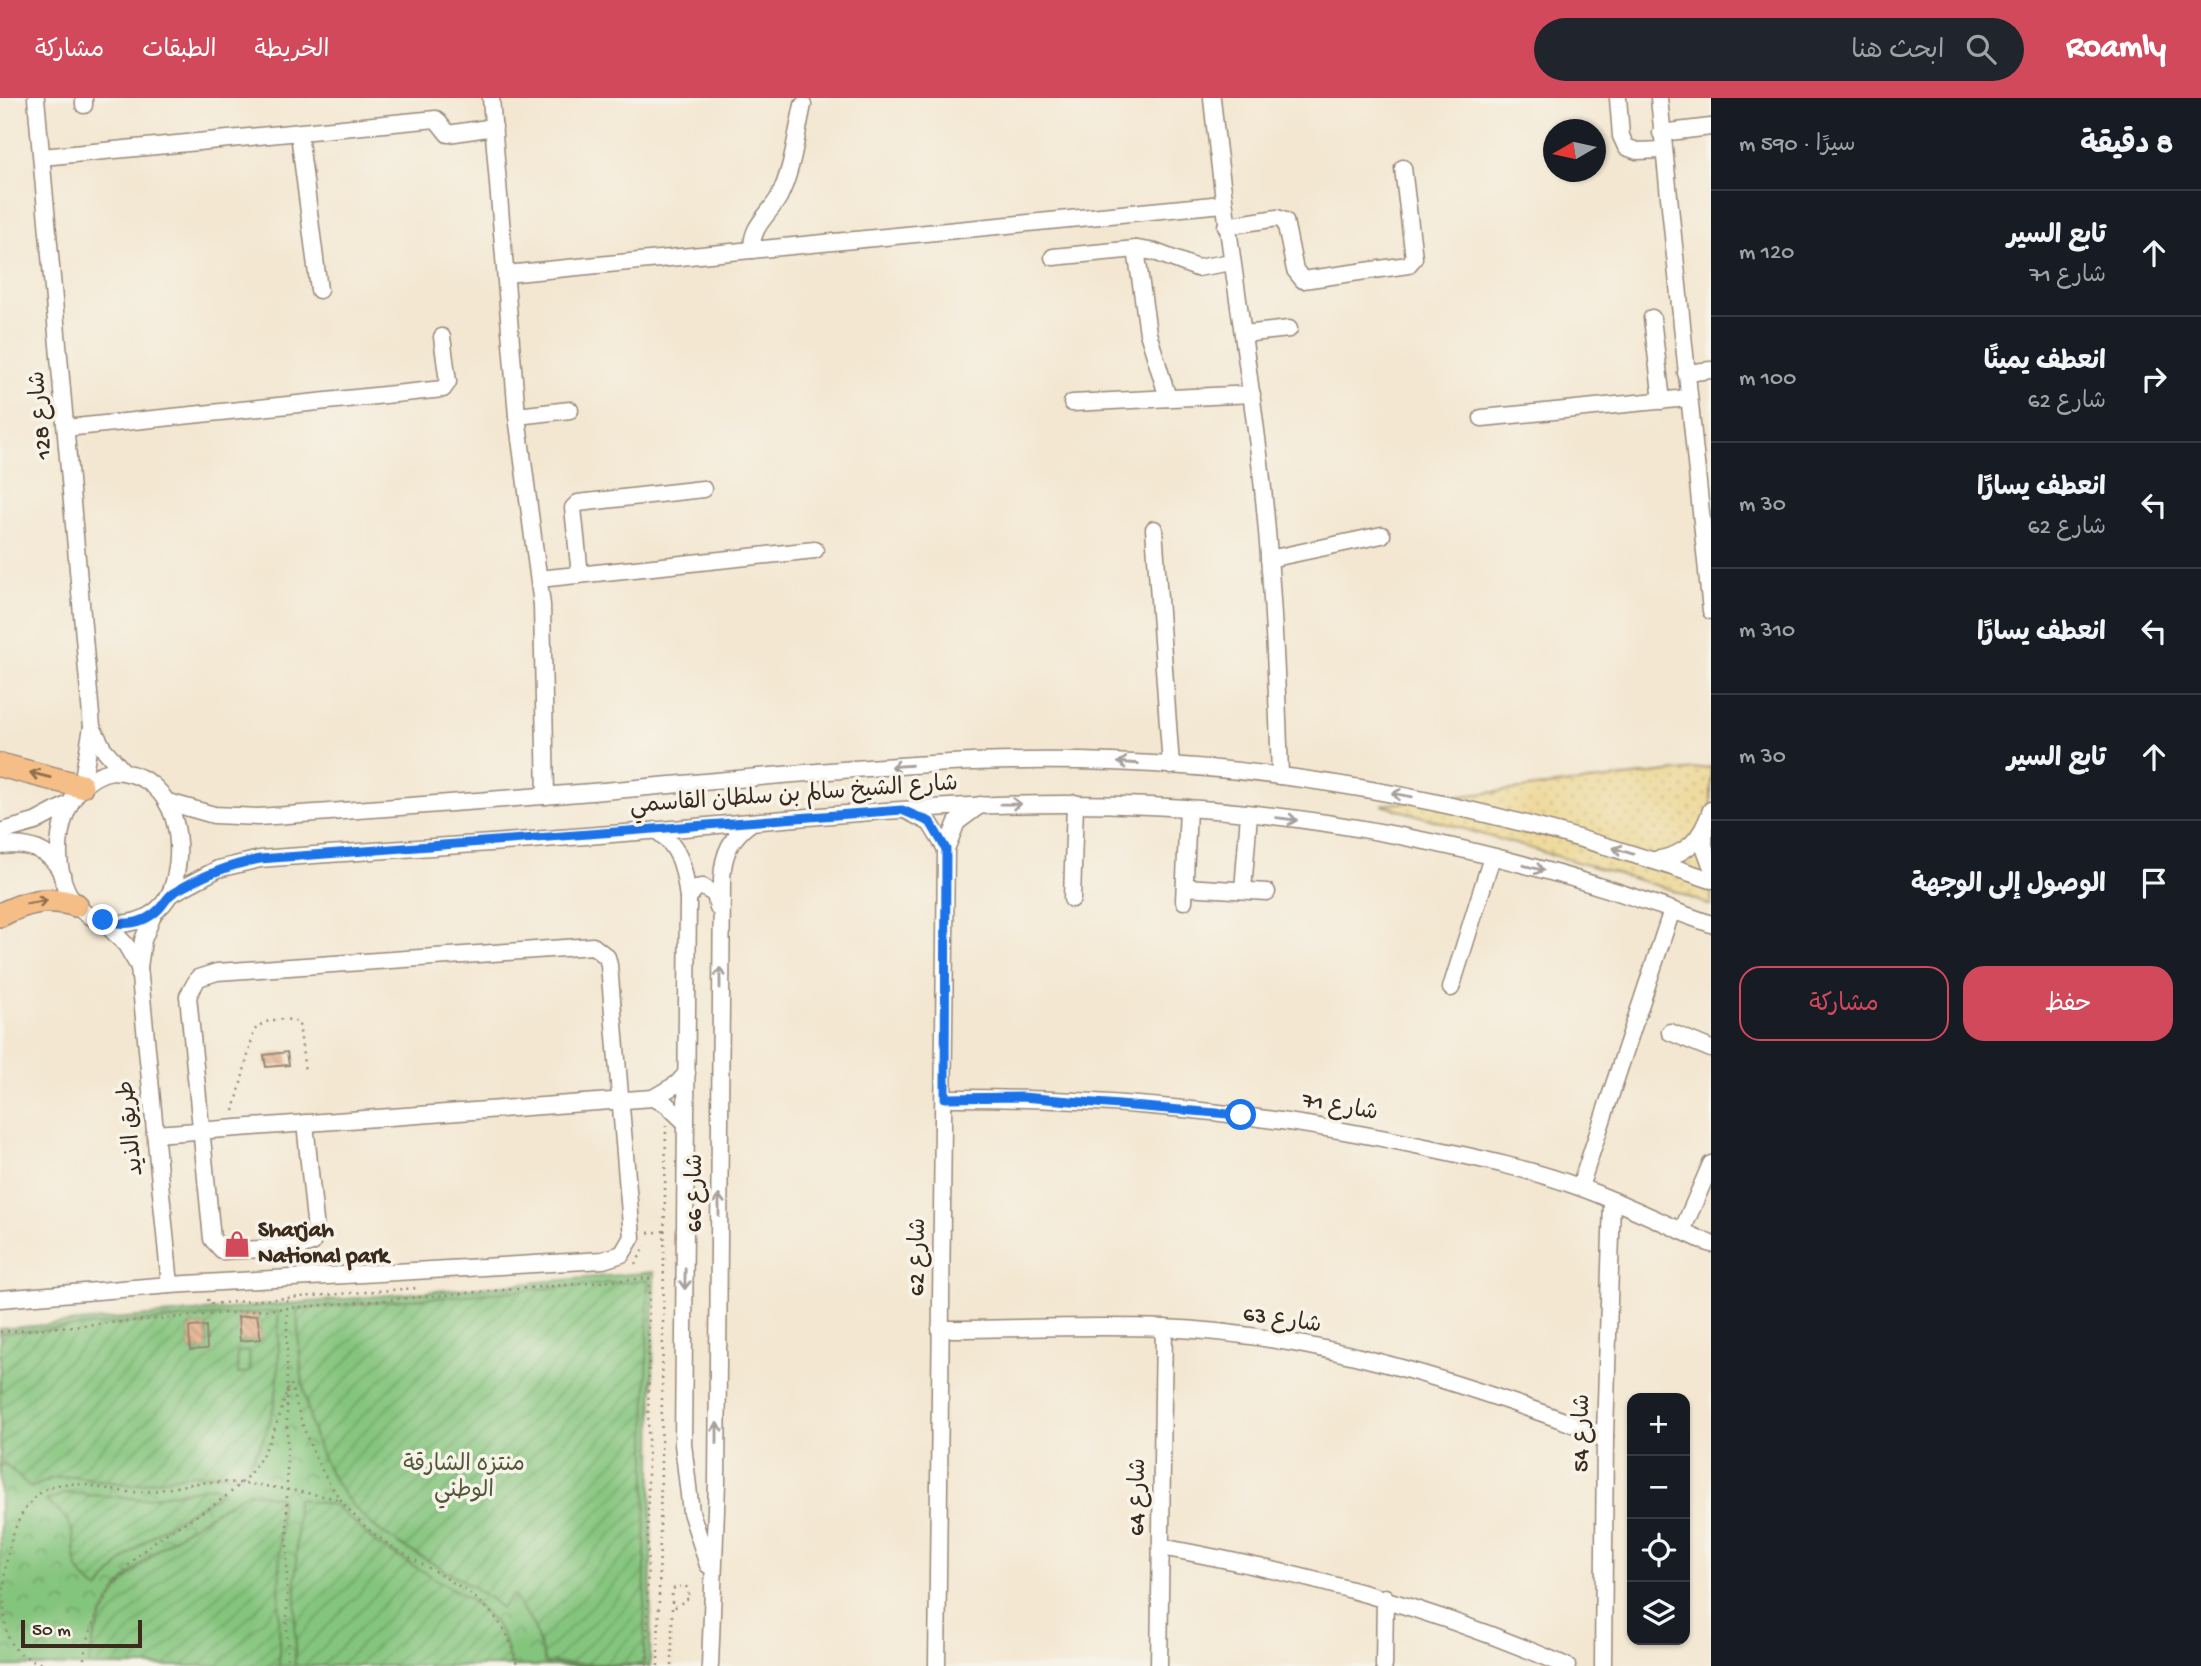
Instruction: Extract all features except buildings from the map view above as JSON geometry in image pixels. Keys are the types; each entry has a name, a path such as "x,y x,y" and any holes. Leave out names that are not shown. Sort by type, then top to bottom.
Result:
{"highway":[{"path":"0,765 77,791"},
{"path":"0,915 36,901 61,900 76,905"}],"street":[{"name":"شارع 128","path":"36,98 92,727 77,791"},
{"path":"491,98 517,416 540,579 544,632 546,796"},
{"path":"1212,98 1223,204 1252,394 1269,559 1280,776"},
{"path":"1618,98 1621,136 1626,147 1637,151 1663,150"},
{"path":"1659,98 1711,611"},
{"path":"753,250 754,233 774,205 784,183 803,105"},
{"path":"42,157 436,119 448,134 494,127"},
{"path":"1661,132 1711,127"},
{"path":"299,134 320,290"},
{"path":"1226,226 1277,219 1285,221 1295,271 1303,279 1408,265 1414,258 1403,169"},
{"path":"506,274 1223,204"},
{"path":"1053,257 1136,249 1154,251 1197,268 1232,262"},
{"path":"1136,249 1148,333 1168,398"},
{"path":"1652,318 1662,401"},
{"path":"1243,334 1289,329"},
{"path":"66,428 443,389 448,377 442,337"},
{"path":"1686,373 1711,370"},
{"path":"1072,403 1252,394"},
{"path":"1482,418 1688,398"},
{"path":"517,416 570,410"},
{"path":"580,575 573,508 578,503 703,489"},
{"path":"1154,529 1171,765"},
{"path":"1269,559 1382,535"},
{"path":"540,579 814,550"},
{"name":"شارع 128","path":"92,727 103,748 123,771"},
{"name":"شارع الشيخ سالم بن سلطان القاسمي","path":"168,802 214,815 247,818 947,762 1030,760 1171,765 1280,776 1457,806 1654,860 1711,880"},
{"path":"0,832 35,822 103,773 123,771 153,784 168,802 177,827 178,848 174,884 153,915 134,923 103,920 76,905 54,861 39,850 22,844 0,846"},
{"path":"63,876 61,836 77,791"},
{"path":"1072,899 1075,803"},
{"name":"شارع الشيخ سالم بن سلطان القاسمي","path":"169,895 218,869 260,859 981,804 1075,803 1188,808 1249,814 1384,834 1492,857 1711,924"},
{"name":"شارع 62","path":"937,1666 946,849 957,822 981,804"},
{"path":"1188,808 1184,894 1243,890 1267,892"},
{"path":"902,810 930,822 946,849"},
{"path":"1711,810 1704,831 1704,846 1711,866"},
{"path":"1243,890 1249,814"},
{"name":"شارع 66","path":"710,1666 711,1574 717,1483 720,932 723,862 738,832 752,822"},
{"name":"شارع 66","path":"656,830 676,847 682,859 688,898 684,1430 686,1487 711,1574"},
{"path":"1654,860 1683,852 1704,831"},
{"path":"1451,988 1492,857"},
{"path":"688,898 696,888 710,889 717,901 720,932"},
{"path":"1580,1187 1672,910"},
{"name":"طريق الذيد","path":"153,915 143,940 139,967 170,1285"},
{"name":"طريق الذيد","path":"103,920 126,945 139,967"},
{"path":"0,1299 170,1285 603,1260 622,1254 632,1237 609,965 601,950 593,946 217,972 198,978 188,996 199,1131 212,1239 217,1246 231,1252 300,1247 312,1243 315,1238 305,1124"},
{"path":"1670,1032 1711,1049"},
{"path":"659,1101 687,1073"},
{"name":"شارع 71","path":"945,1098 1022,1097 1241,1115 1416,1145 1580,1187 1711,1244"},
{"path":"155,1134 621,1100 659,1101 686,1123"},
{"path":"1682,1231 1711,1164"},
{"name":"شارع 54","path":"1603,1666 1605,1436 1612,1201"},
{"name":"شارع 63","path":"940,1329 1164,1328 1277,1341 1389,1364 1498,1396 1605,1436"},
{"name":"شارع 64","path":"1159,1666 1164,1328"},
{"path":"686,1487 693,1502 703,1503 711,1497 717,1483"},
{"path":"1161,1547 1274,1568 1385,1597 1496,1635 1567,1666"},
{"path":"1384,1666 1385,1597"}],"path":[{"path":"236,1129 234,1110 256,1026 292,1019 299,1023 305,1072"},
{"path":"658,1666 659,1101"},
{"path":"0,1332 649,1278 647,1666"},
{"path":"287,1666 290,1380 288,1279"},
{"path":"83,1666 91,1629 102,1603 129,1566 156,1540 224,1497 241,1483 265,1451 274,1433 290,1380"},
{"path":"290,1380 309,1443 340,1499 381,1539 488,1607 509,1636 517,1666"},
{"path":"47,1666 27,1660 15,1651 4,1601 9,1548 23,1515 39,1494 62,1485 138,1492 200,1483 241,1483 340,1499"},
{"path":"672,1666 672,1592 675,1587 686,1586 690,1597 674,1608"}],"sand":[{"path":"1711,767 1711,906 1669,889 1382,805"}],"green space":[{"name":"منتزه الشارقة الوطني","path":"654,1272 650,1666 0,1666 0,1329"},
{"path":"648,1280 644,1665 545,1663 534,1627 513,1595 501,1608 462,1580 393,1540 365,1519 343,1494 327,1467 315,1438 307,1407 297,1309"},
{"path":"278,1311 278,1377 276,1396 265,1435 242,1475 192,1474 132,1485 72,1476 50,1479 31,1488 4,1463 0,1467 0,1333","holes":["257,1315 261,1339 242,1341 238,1317","206,1326 207,1349 190,1350 189,1327","249,1351 250,1372 238,1374 237,1352"]},
{"path":"214,1486 221,1491 218,1495 138,1547 99,1590 88,1582 77,1565 74,1539 67,1520 46,1501 66,1493 143,1499"},
{"path":"247,1492 280,1497 279,1666 89,1666 95,1634 107,1606 124,1582 169,1542"},
{"path":"297,1499 335,1505 377,1544 471,1600 495,1623 503,1637 511,1666 295,1666"}],"place":[{"name":"Sharjah National park","path":"237,1244"}],"route":[{"path":"103,920 123,924 144,920 162,906 169,895 199,878 218,869 260,859 902,810 917,814 930,822 946,849 945,1098 1022,1097 1241,1115"}]}
